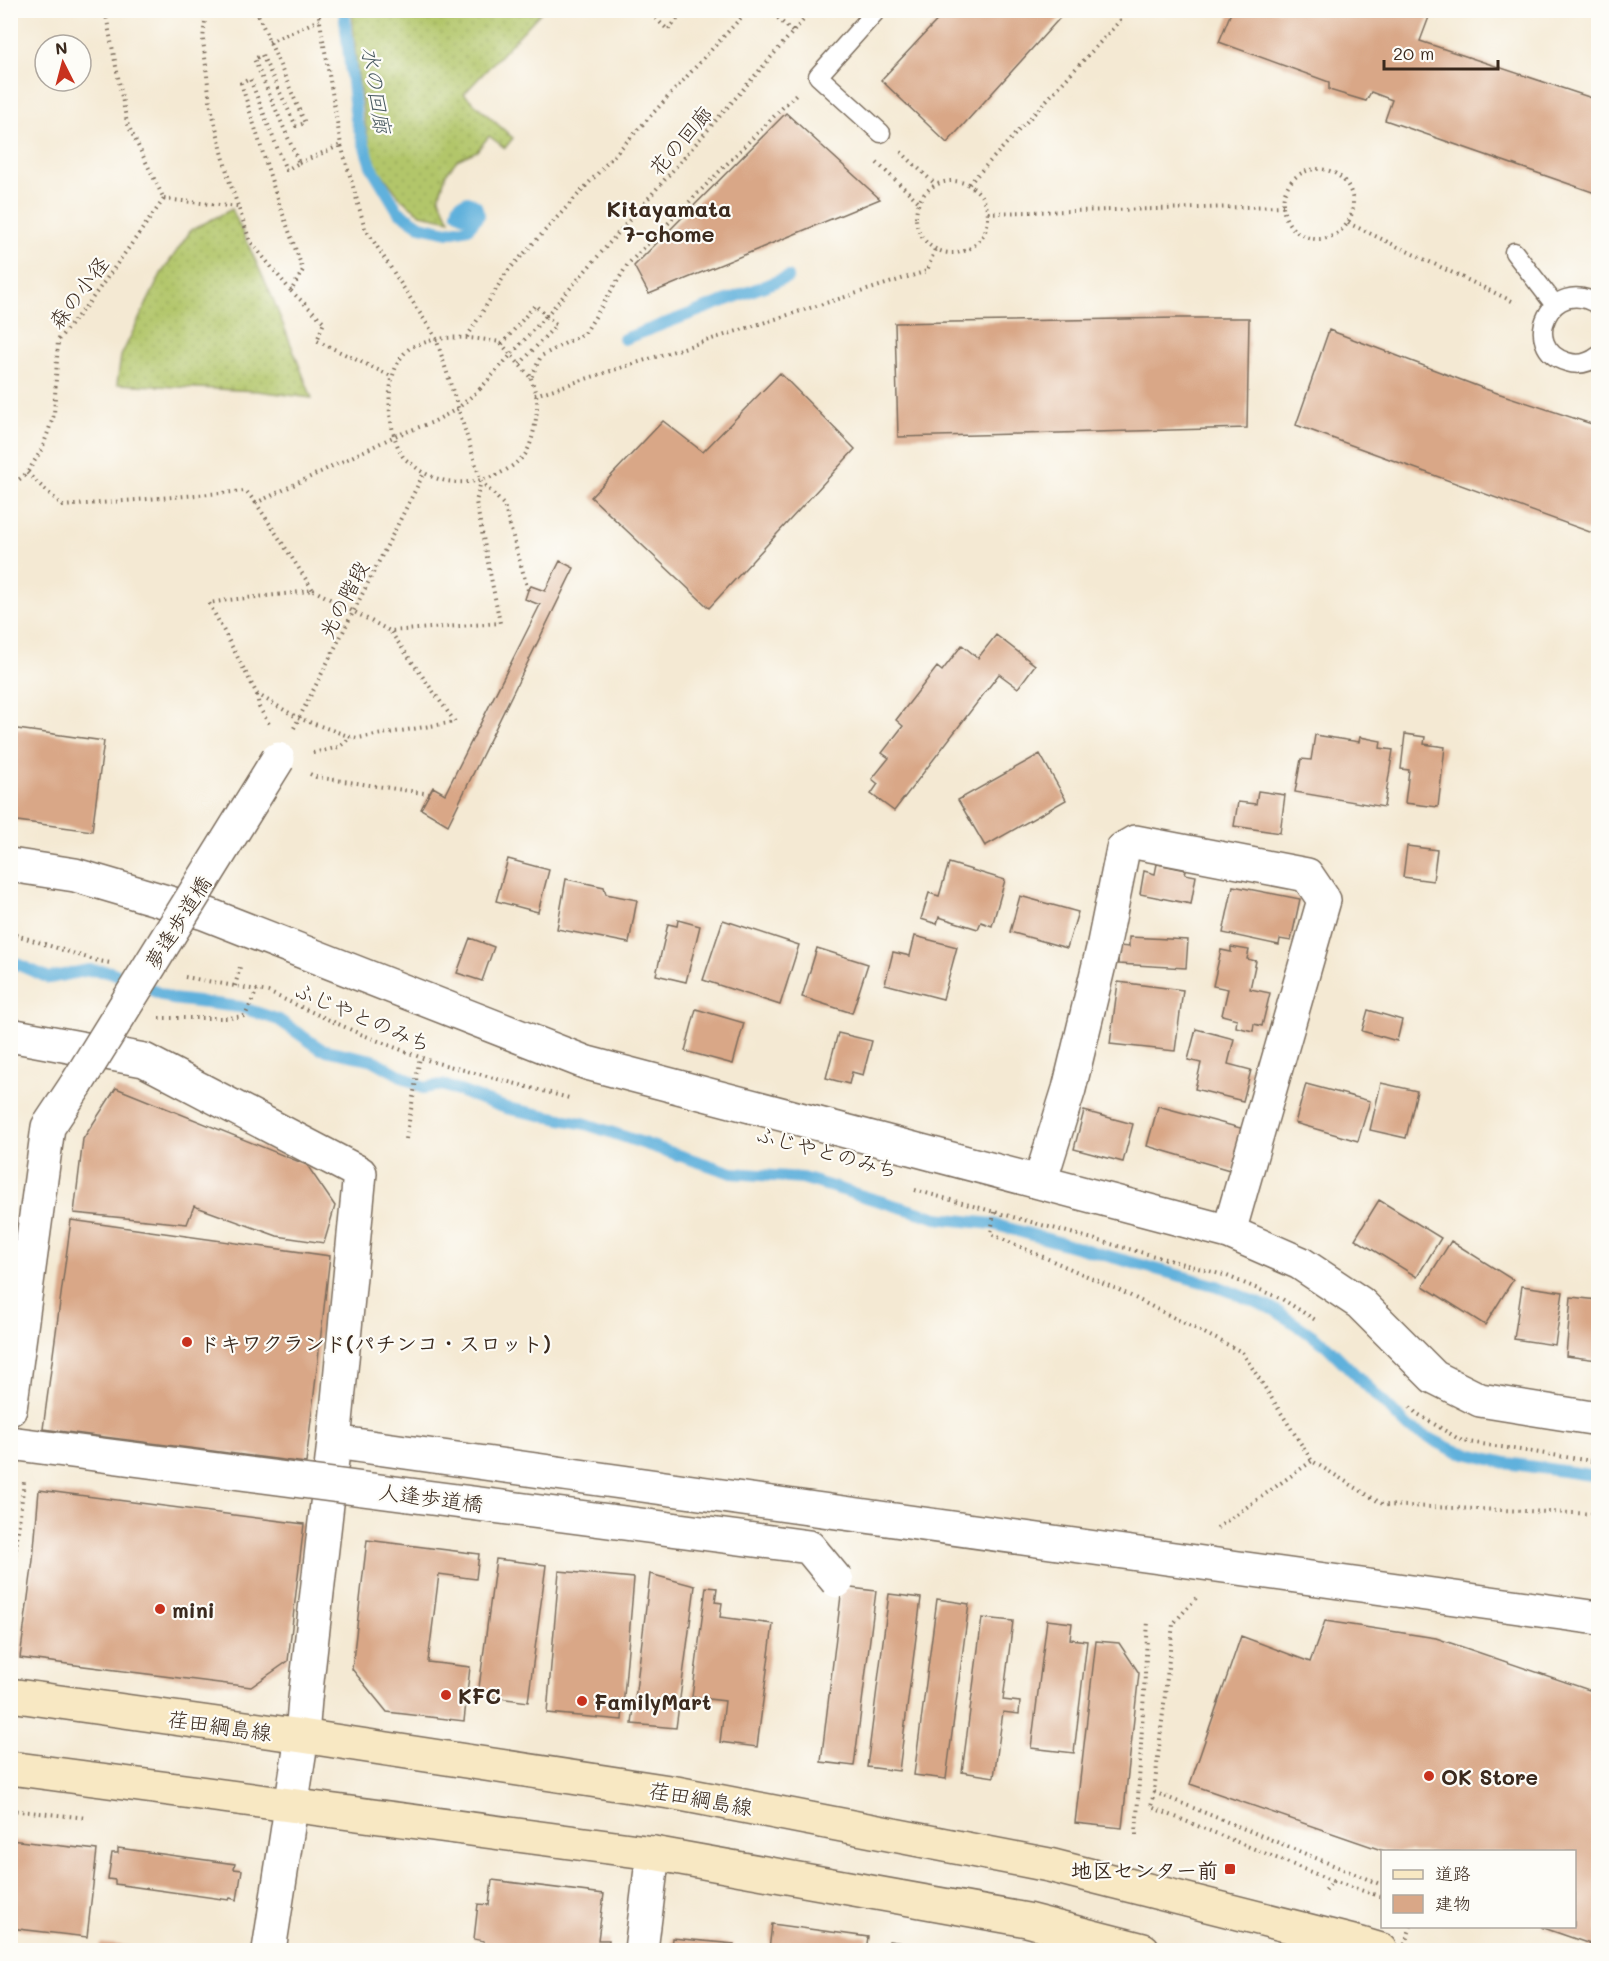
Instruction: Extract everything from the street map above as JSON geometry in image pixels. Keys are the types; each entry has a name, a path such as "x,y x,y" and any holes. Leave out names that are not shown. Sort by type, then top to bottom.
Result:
{"main road":[{"name":"荏田綱島線","path":"10,1695 302,1736 676,1793 1049,1865 1381,1950"},
{"path":"10,1768 653,1853 1027,1920 1143,1950"}],"street":[{"name":"夢逢歩道橋","path":"10,1408 48,1126 294,759"},
{"path":"1040,1182 1069,1089 1103,948 1123,849 1136,842 1307,875 1324,900 1229,1232"},
{"path":"10,865 75,875 204,913 587,1063 1229,1232 1300,1263 1360,1303 1434,1377 1480,1400 1599,1419"},
{"path":"10,1035 144,1060 360,1173 302,1736 269,1950"},
{"path":"334,1442 1599,1618"},
{"name":"人逢歩道橋","path":"20,1444 809,1547 837,1581"},
{"path":"641,1950 653,1853"}],"lane":[{"path":"877,10 818,76 881,133"},
{"path":"1514,252 1555,305"},
{"path":"1599,305 1587,298 1565,299 1547,314 1543,335 1546,345 1561,360 1572,364 1582,364 1599,356"}],"path":[{"path":"105,10 127,123 164,199 238,207"},
{"path":"206,10 203,39 210,103 229,180 250,241 291,291 324,322 317,341 393,377"},
{"path":"255,10 305,123 296,126 262,55 254,59 299,164"},
{"path":"272,10 273,12 278,10"},
{"path":"318,10 341,145 365,228 436,338 481,481 504,505 528,590"},
{"path":"647,10 668,30 681,15 678,10"},
{"path":"738,10 744,15"},
{"path":"467,337 506,273 748,10"},
{"path":"769,10 793,32"},
{"name":"花の回廊","path":"256,503 395,436 433,422 457,409 480,389 812,10"},
{"path":"969,184 1130,10"},
{"path":"269,42 319,20"},
{"path":"531,378 541,356 585,333 628,264 799,90 818,76"},
{"path":"291,291 303,270 276,195 241,83 250,79 286,170 341,145"},
{"path":"881,133 935,184"},
{"path":"1310,170 1328,170 1344,179 1351,189 1354,201 1353,213 1348,223 1331,237 1309,238 1299,234 1285,217 1283,206 1284,194 1290,183 1299,175 1310,170"},
{"path":"946,180 958,180 969,184 986,201 988,225 984,235 975,245 965,251 952,253 935,249 921,237 916,225 915,213 918,201 935,184 946,180"},
{"name":"森の小径","path":"10,487 27,473 42,449 54,415 58,340 92,300 164,199"},
{"path":"988,213 1283,206"},
{"path":"1348,223 1525,307"},
{"path":"536,395 927,271 935,249"},
{"path":"502,344 536,305 556,325 520,364"},
{"path":"467,337 500,342 531,378 537,401 534,432 526,454 504,473 481,481 451,482 423,475 403,457 395,436 389,407 396,366 411,348 436,338 467,337"},
{"path":"27,473 63,506 246,491 313,590 390,631 455,722 358,738 297,721 256,694"},
{"name":"光の階段","path":"297,721 418,489 423,475"},
{"path":"390,631 500,622 476,502 481,481"},
{"path":"259,707 256,694 209,603 237,597 291,594 313,590"},
{"path":"294,759 313,752 339,747 351,737"},
{"path":"294,759 316,777 430,794"},
{"path":"10,933 94,960 117,964"},
{"name":"ふじやとのみち","path":"176,975 268,992 419,1058 578,1100"},
{"path":"157,1018 245,1016 257,990"},
{"path":"406,1139 419,1058"},
{"name":"ふじやとのみち","path":"908,1188 1227,1276 1282,1299 1321,1324"},
{"path":"994,1213 991,1234 1119,1290 1242,1352 1312,1461 1383,1504 1599,1514"},
{"path":"1407,1404 1416,1413 1462,1441 1599,1462"},
{"path":"10,1597 20,1444"},
{"path":"1214,1530 1312,1461"},
{"path":"1203,1591 1173,1624 1151,1807 1333,1881 1381,1896"},
{"path":"1136,1835 1148,1620"},
{"path":"1154,1792 1381,1884"},
{"path":"1324,1892 1333,1881"},
{"path":"1403,1950 1410,1928"}],"green space":[{"path":"352,11 542,11 464,94 513,138 505,148 489,136 477,151 457,160 446,174 439,198 450,220 421,214 401,199 373,162 356,62"},
{"path":"232,209 273,299 312,398 257,391 117,384 121,356 161,274 191,230"}],"building":[{"path":"947,10 1067,10 947,143 881,80"},
{"path":"1232,10 1409,10 1429,17 1420,41 1598,100 1598,194 1385,120 1392,100 1371,92 1366,101 1329,90 1329,82 1219,42"},
{"path":"786,113 880,199 649,294 634,266"},
{"path":"1249,318 1247,428 898,437 895,323"},
{"path":"1329,330 1485,389 1598,426 1598,535 1296,425"},
{"path":"780,373 855,449 709,608 591,497 663,421 703,452"},
{"path":"560,561 574,568 448,825 421,809 433,787 445,794 540,605 525,599 528,590 531,586 545,591"},
{"path":"996,635 1035,665 1018,688 999,674 894,811 871,794 878,784 872,779 889,758 882,753 903,726 896,720 937,667 942,671 962,645 978,658"},
{"path":"10,728 104,741 92,831 10,820"},
{"path":"1405,734 1425,737 1424,744 1445,747 1438,807 1405,803 1409,770 1401,769"},
{"path":"1315,735 1359,742 1360,737 1381,741 1380,748 1393,750 1384,807 1295,792 1301,759 1311,760"},
{"path":"1040,754 1066,800 985,846 958,800"},
{"path":"1258,791 1285,795 1280,833 1234,826 1238,802 1256,804"},
{"path":"1407,846 1437,850 1433,881 1403,877"},
{"path":"508,859 549,870 538,912 496,901"},
{"path":"949,863 1005,880 992,926 981,922 978,929 939,917 937,924 921,919 929,893 939,896"},
{"path":"1157,864 1186,870 1185,874 1196,876 1191,904 1140,894 1144,871 1155,874"},
{"path":"566,879 604,887 606,894 637,900 629,943 557,929"},
{"path":"1233,886 1300,899 1291,941 1280,939 1279,945 1223,933"},
{"path":"1020,896 1078,912 1067,948 1010,932"},
{"path":"678,920 700,926 686,982 656,975 668,924 677,926"},
{"path":"723,920 799,945 780,1005 703,980"},
{"path":"915,936 957,947 943,999 885,984 893,952 910,956"},
{"path":"1129,937 1188,940 1186,968 1118,964 1119,946 1129,947"},
{"path":"470,938 494,947 482,981 457,973"},
{"path":"1231,947 1249,950 1247,959 1256,961 1250,989 1270,993 1262,1026 1254,1024 1253,1031 1236,1027 1237,1019 1222,1015 1228,989 1213,986 1221,950 1231,952"},
{"path":"817,948 868,964 852,1013 802,997"},
{"path":"1118,982 1183,990 1175,1051 1110,1044"},
{"path":"696,1009 744,1023 733,1064 685,1051"},
{"path":"1368,1010 1402,1020 1397,1041 1362,1031"},
{"path":"1196,1029 1234,1039 1228,1064 1251,1070 1243,1101 1195,1089 1201,1063 1188,1060"},
{"path":"838,1033 872,1041 863,1075 852,1072 849,1084 826,1078"},
{"path":"1381,1083 1417,1091 1406,1138 1370,1130"},
{"path":"1306,1084 1370,1101 1358,1141 1295,1123"},
{"path":"116,1088 307,1165 335,1206 324,1243 277,1236 194,1206 187,1224 74,1213 83,1139"},
{"path":"1158,1106 1244,1129 1233,1171 1147,1146"},
{"path":"1084,1111 1133,1124 1123,1162 1074,1149"},
{"path":"1379,1200 1441,1238 1417,1277 1355,1239"},
{"name":"ドキワクランド(パチンコ・スロット)","path":"71,1220 330,1256 306,1463 43,1429"},
{"path":"1451,1241 1513,1280 1485,1325 1423,1286"},
{"path":"1522,1286 1563,1292 1555,1345 1514,1339"},
{"path":"1571,1297 1598,1300 1598,1360 1566,1356"},
{"name":"mini","path":"39,1490 304,1524 288,1661 251,1687 20,1658 33,1560"},
{"path":"367,1540 479,1554 476,1579 439,1574 428,1662 470,1667 464,1721 387,1712 352,1669"},
{"path":"496,1559 546,1565 528,1702 478,1695"},
{"path":"559,1571 634,1578 622,1720 547,1713"},
{"path":"650,1574 695,1586 676,1728 632,1724"},
{"path":"706,1587 717,1588 715,1602 722,1603 720,1617 773,1624 757,1747 720,1742 725,1701 692,1697"},
{"path":"842,1587 876,1591 854,1766 821,1762"},
{"path":"889,1594 921,1598 899,1771 867,1767"},
{"path":"937,1599 969,1604 946,1779 914,1775"},
{"path":"982,1618 1013,1621 1003,1700 1020,1702 1019,1714 1003,1712 994,1777 962,1772"},
{"path":"1047,1620 1072,1623 1070,1639 1087,1641 1074,1753 1031,1748"},
{"path":"1325,1621 1436,1638 1598,1693 1598,1950 1588,1950 1590,1944 1544,1928 1576,1928 1576,1850 1381,1850 1190,1784 1241,1636 1310,1662"},
{"path":"1096,1641 1119,1643 1139,1673 1122,1828 1075,1823"},
{"path":"10,1840 97,1850 87,1937 10,1928"},
{"path":"118,1848 235,1864 234,1869 242,1870 237,1900 115,1884 115,1880 108,1879 112,1853 118,1853"},
{"path":"492,1880 604,1894 598,1940 609,1940 608,1950 482,1950 484,1941 474,1939 478,1904 489,1905"},
{"path":"772,1924 868,1937 866,1950 769,1950"},
{"path":"672,1938 734,1944 734,1950 671,1950"},
{"path":"889,1941 916,1945 915,1950 888,1950"},
{"path":"100,1943 155,1949 155,1950 99,1950"}],"waterway":[{"name":"水の回廊","path":"344,10 356,119 371,166 398,211 420,226 448,232 468,228 479,215 476,206 468,201 459,205 457,212 464,216 466,213"},
{"path":"624,339 788,277"},
{"path":"10,961 49,978 89,970 111,972 172,999 240,1007 279,1020 321,1049 373,1060 423,1088 443,1085 506,1108 586,1124 732,1173 802,1178 937,1218 993,1224 1217,1286 1275,1310 1326,1345 1409,1428 1453,1450 1506,1463 1598,1476"}],"place":[{"name":"ドキワクランド(パチンコ・スロット)","path":"187,1342"},
{"name":"mini","path":"160,1609"},
{"name":"KFC","path":"446,1695"},
{"name":"FamilyMart","path":"582,1701"},
{"name":"OK Store","path":"1429,1776"},
{"name":"地区センター前","path":"1230,1869"}],"district":[{"name":"Kitayamata 7-chome","path":"669,220"}]}
